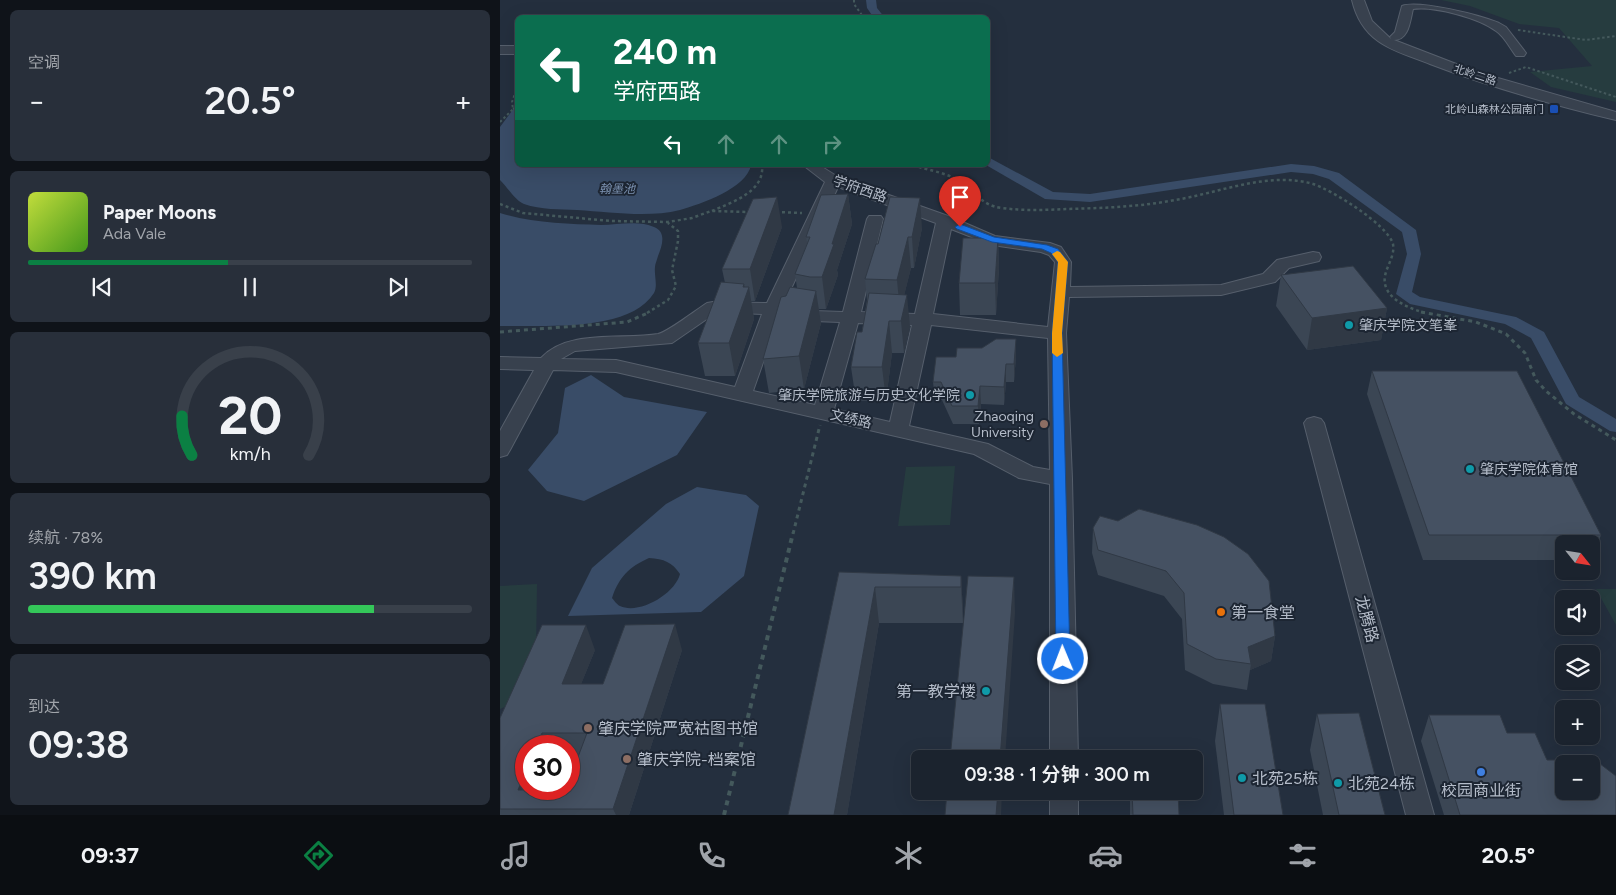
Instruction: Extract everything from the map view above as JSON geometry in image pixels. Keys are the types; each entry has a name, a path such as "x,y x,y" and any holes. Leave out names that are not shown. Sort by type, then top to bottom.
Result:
{"street":[{"name":"北岭二路","path":"1358,0 1365,21 1376,33 1396,46 1470,74 1616,116"},
{"path":"1396,37 1402,33 1408,6 1417,4 1441,6 1502,29 1520,53"},
{"name":"北岭二路","path":"1372,5 1379,21 1396,37 1408,44 1496,78 1616,111"},
{"path":"500,50 515,50"},
{"name":"学府西路","path":"813,167 833,180 945,220 992,240 1044,247 1054,251 1063,262 1057,333 1061,479 1064,750"},
{"path":"742,394 773,309 833,180"},
{"path":"823,412 851,317 875,219"},
{"path":"898,430 945,220"},
{"path":"1061,292 1221,290 1269,278 1283,264 1313,257"},
{"path":"500,450 547,363 556,353 572,346 665,339 714,307 773,309 814,316 924,320 1057,333"},
{"name":"文绣路","path":"500,363 616,366 981,448 1027,473 1061,479"},
{"name":"龙腾路","path":"1314,423 1420,815"},
{"path":"1064,800 1064,815"}],"path":[{"path":"854,0 854,4 862,15"},
{"path":"1495,25 1586,40 1616,36"},
{"path":"1496,78 1526,67 1616,97"},
{"path":"512,109 515,94"},
{"path":"500,122 515,108"},
{"path":"500,204 524,213 611,221 668,222 692,218 746,195 759,183 764,170 763,167"},
{"path":"711,211 750,212"},
{"path":"769,212 818,213"},
{"path":"500,332 627,322 656,309 668,300 676,286 672,270 678,231 668,222"},
{"path":"724,815 823,412"}],"green space":[{"path":"1441,0 1616,0 1616,102 1551,87 1530,72 1592,66 1559,28 1519,24 1470,6"},
{"path":"955,466 950,525 898,526 906,467"},
{"path":"537,584 536,651 509,705 500,709 500,586"},
{"path":"1616,589 1616,625 1600,596 1600,590 1597,590"}],"water":[{"name":"翰墨池","path":"515,107 515,167 750,167 748,173 732,188 711,199 680,210 655,214 629,214 530,206 518,200 500,180 500,127"},
{"path":"500,213 550,222 601,225 635,223 658,229 661,232 662,240 655,266 656,287 654,293 642,306 625,315 605,321 561,326 500,326"},
{"path":"591,375 624,397 707,412 677,455 584,501 547,491 528,470 558,433 565,388"},
{"path":"697,487 746,495 759,506 744,576 701,612 568,616 592,568 666,504","holes":["649,558 671,564 680,574 671,589 655,601 637,608 618,605 612,598 622,578 636,565"]}],"building":[{"path":"848,194 832,244 834,244 822,277 795,274 810,237 806,237 821,195"},
{"path":"777,197 750,269 722,269 753,199"},
{"path":"890,197 920,198 912,237 908,237 897,280 865,279 876,244 878,244"},
{"path":"963,238 998,238 995,283 959,283"},
{"path":"1353,266 1387,308 1312,318 1281,275"},
{"path":"721,282 744,284 743,287 749,287 729,343 698,343"},
{"path":"790,287 816,291 799,356 763,359 781,297 786,296"},
{"path":"869,293 907,295 901,321 889,321 882,367 851,367 857,332 862,332"},
{"path":"996,339 1016,339 1014,364 1006,364 1004,387 980,386 978,406 952,406 941,382 933,382 936,357 956,357 957,348 982,348"},
{"name":"肇庆学院体育馆","path":"1372,371 1517,371 1601,535 1429,535"},
{"name":"第一食堂","path":"1139,509 1197,525 1224,537 1248,554 1269,581 1275,636 1248,647 1251,664 1216,659 1187,644 1184,593 1166,571 1098,550 1093,528 1100,516 1118,521"},
{"path":"839,572 961,576 961,587 875,587 834,815 788,815"},
{"path":"968,576 1014,577 1001,750 951,750"},
{"name":"肇庆学院严宽祜图书馆","path":"675,624 613,809 500,809 500,718 542,625 586,625 562,684 603,684 625,625"},
{"path":"1220,704 1265,704 1283,815 1234,815"},
{"path":"1359,713 1385,815 1339,815 1317,714"},
{"name":"校园商业街","path":"1429,715 1500,715 1507,733 1535,733 1547,760 1555,760 1555,800 1600,800 1600,764 1616,776 1616,815 1460,815"},
{"path":"946,800 997,800 996,815 945,815"},
{"path":"1132,800 1178,800 1179,815 1133,815"}],"waterway":[{"path":"871,0 872,8 878,15"},
{"path":"990,162 1050,196 1090,198 1291,168 1314,170 1334,176 1409,230 1414,254 1404,294 1415,301 1510,320 1538,335 1572,400 1616,427"}],"slow traffic":[{"path":"1057,254 1063,262 1057,353"}],"place":[{"name":"北岭山森林公园南门","path":"1554,109"},
{"name":"肇庆学院文笔峯","path":"1349,325"},
{"name":"肇庆学院旅游与历史文化学院","path":"970,395"},
{"name":"Zhaoqing University","path":"1044,424"},
{"name":"肇庆学院体育馆","path":"1470,469"},
{"name":"第一食堂","path":"1221,612"},
{"name":"第一教学楼","path":"986,691"},
{"name":"肇庆学院严宽祜图书馆","path":"588,728"},
{"name":"肇庆学院-档案馆","path":"627,759"},
{"name":"校园商业街","path":"1481,772"},
{"name":"北苑25栋","path":"1242,778"},
{"name":"北苑24栋","path":"1338,783"}],"route":[{"path":"960,227 992,240 1044,247 1054,251 1063,262 1057,333 1063,659"}]}
